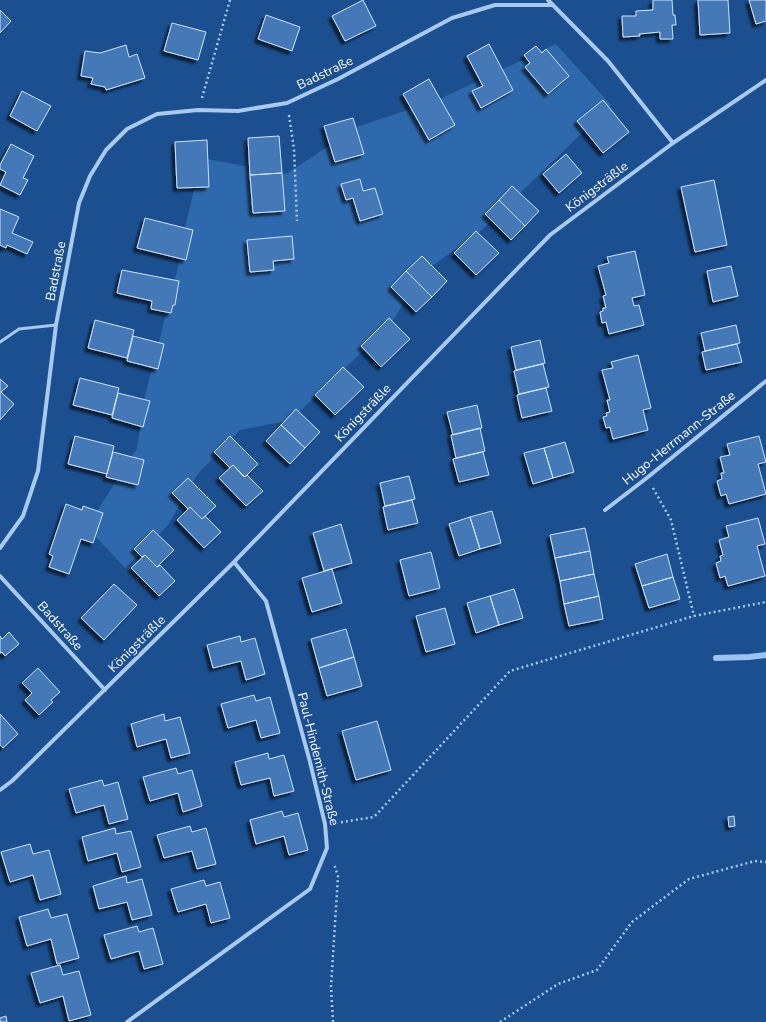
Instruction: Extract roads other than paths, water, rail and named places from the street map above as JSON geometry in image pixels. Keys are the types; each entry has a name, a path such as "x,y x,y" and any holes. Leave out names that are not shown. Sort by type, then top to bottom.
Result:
{"street":[{"path":"548,0 608,61 673,143"},
{"name":"Badstraße","path":"0,548 23,516 38,472 56,325 80,203 90,176 106,150 127,129 157,114 198,110 238,111 287,103 338,79 452,18 495,5 553,5"},
{"name":"Königsträßle","path":"0,790 12,781 234,562 550,235 673,143 766,80"},
{"name":"Hugo-Herrmann-Straße","path":"605,510 766,381"},
{"name":"Paul-Hindemith-Straße","path":"127,1022 310,889 328,848 325,824 310,762 266,601 234,562"},
{"name":"Badstraße","path":"0,576 105,690"}],"lane":[{"path":"0,342 19,329 56,325"}],"waterway":[{"path":"716,658 766,655"}]}
